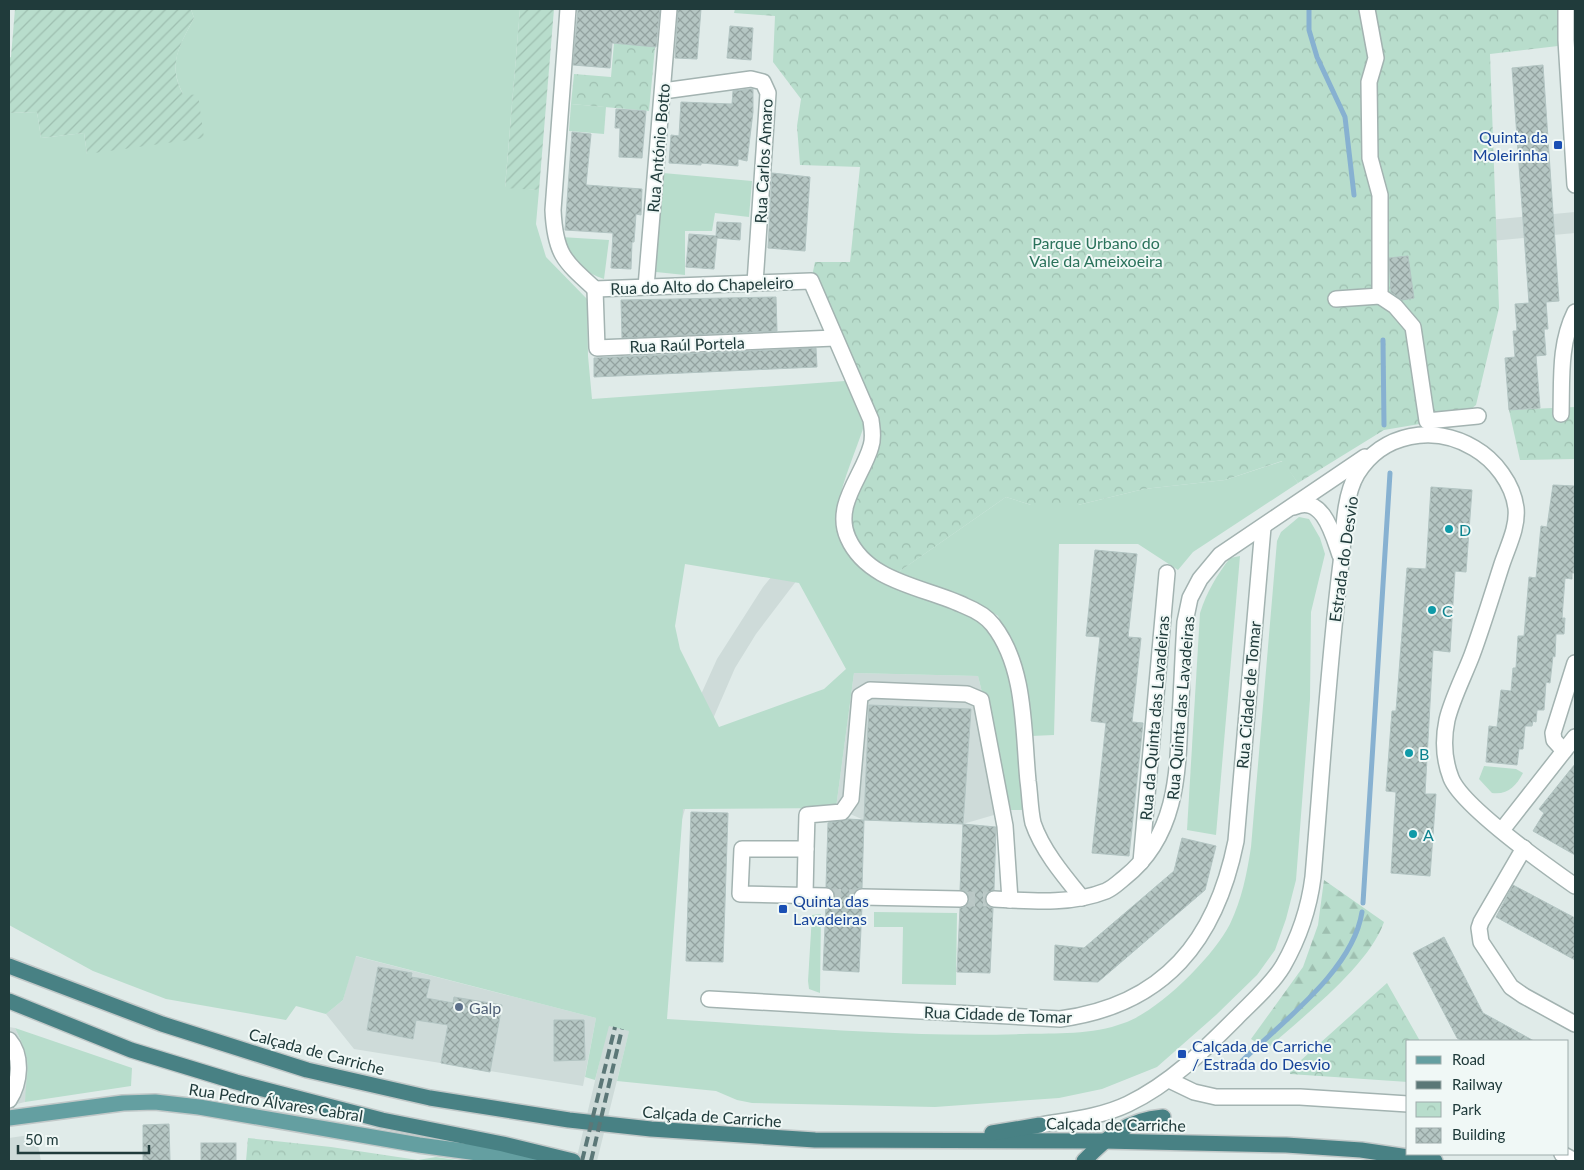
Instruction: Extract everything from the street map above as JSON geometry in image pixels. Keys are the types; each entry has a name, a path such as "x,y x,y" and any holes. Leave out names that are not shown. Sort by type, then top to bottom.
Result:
{"highway":[{"name":"Calçada de Carriche","path":"9,966 162,1024 307,1070 430,1098 559,1119 651,1129 798,1139 1104,1141 1286,1145 1361,1150 1435,1161"},
{"path":"9,1001 131,1050 236,1082 382,1120 503,1144 537,1154 573,1161"},
{"path":"1084,1161 1104,1141 1130,1124 1162,1117"},
{"path":"903,1140 986,1134 1040,1125"}],"main road":[{"name":"Rua Pedro Álvares Cabral","path":"9,1118 123,1103 155,1102 198,1107 419,1145 500,1156 537,1154"}],"street":[{"name":"Rua do Alto do Chapeleiro","path":"568,9 553,210 554,230 559,250 566,263 595,289 812,281 871,420 873,436 871,447 846,504 844,520 847,537 857,554 890,578 953,600 975,610 993,624 1013,666 1020,693 1034,823 1062,874 1082,898"},
{"name":"Rua António Botto","path":"646,288 669,9"},
{"path":"1367,9 1376,58 1369,82 1370,158 1380,196 1380,296"},
{"path":"1566,9 1566,40 1575,185"},
{"name":"Rua Carlos Amaro","path":"663,91 751,78 763,82 768,93 755,283"},
{"name":"Rua Raúl Portela","path":"595,289 597,348 835,338"},
{"path":"1336,299 1380,296 1395,306 1413,327 1427,421 1478,416"},
{"path":"1561,414 1563,343 1575,312"},
{"path":"1288,510 1383,445 1420,435 1454,439 1475,448 1491,461 1504,477 1513,495 1516,523 1475,648 1447,719 1445,738 1446,759 1452,781 1462,795 1542,863 1575,886"},
{"name":"Estrada do Desvio","path":"1040,1125 1085,1118 1128,1104 1169,1080 1216,1039 1265,989 1282,968 1304,922 1313,877 1332,640 1349,498 1356,476 1366,462 1383,445"},
{"path":"1288,510 1305,504 1317,509 1328,522 1341,560"},
{"name":"Rua Quinta das Lavadeiras","path":"994,899 1082,898 1108,890 1141,862 1156,843 1171,809 1178,773 1185,622 1190,598 1200,579 1220,555 1288,510"},
{"name":"Rua Cidade de Tomar","path":"710,999 1060,1019 1091,1015 1125,1003 1166,975 1189,952 1206,928 1220,901 1230,871 1236,841 1263,527"},
{"name":"Rua da Quinta das Lavadeiras","path":"1141,862 1167,573"},
{"path":"1564,752 1554,740 1553,732 1575,663"},
{"path":"805,895 807,815 842,812 851,799 860,696 870,690 967,694 981,700 1005,826 1010,900"},
{"path":"1502,830 1575,737"},
{"path":"1524,848 1478,928 1481,942 1511,987 1575,1024"},
{"path":"806,849 742,849 740,894 826,896"},
{"path":"862,897 960,899"},
{"path":"9,1040 17,1057 18,1072 16,1086 9,1100"},
{"path":"1169,1080 1194,1092 1216,1097 1300,1097 1406,1104"}],"shaded area":[{"path":"1575,212 1575,233 1448,245 810,563 756,634 735,668 709,728 680,826 597,1161 576,1161 608,1026 689,721 717,659 763,587 794,549 851,491 1446,224"},
{"path":"854,673 978,676 1011,810 963,824 864,820 836,808"},
{"path":"355,956 596,1018 583,1086 354,1049 326,1014 343,1000"},
{"path":"9,1027 15,1028 25,1049 29,1066 25,1102 9,1106"},
{"path":"36,1134 41,1161 9,1161 9,1138"}],"green space":[{"path":"15,9 191,9 194,18 177,55 176,73 183,94 198,95 204,138 87,154 84,133 41,138 37,112 9,113 9,58 11,57"},
{"path":"191,9 520,9 505,187 539,190 536,224 546,257 587,299 588,356 592,399 845,381 864,426 846,475 838,505 838,526 845,545 860,565 878,579 897,588 959,609 977,621 993,639 1002,656 1013,698 1023,810 1011,810 978,676 854,673 836,808 683,809 667,1019 890,1033 979,1035 1061,1033 1099,1030 1124,1023 1138,1017 1169,995 1199,966 1222,937 1234,915 1244,886 1251,847 1277,541 1281,532 1299,517 1309,519 1320,538 1325,554 1311,612 1310,699 1296,880 1286,919 1275,950 1257,975 1216,1015 1157,1067 1102,1089 1059,1098 935,1107 752,1103 737,1100 716,1091 617,1081 629,1031 609,1026 595,1080 585,1077 596,1018 356,956 343,1000 326,1014 296,1006 286,1020 166,999 93,971 9,925 9,113 37,112 41,138 84,133 87,154 183,94 176,73 177,54 194,18","holes":["685,564 799,583 846,669 824,689 719,727 680,649 675,626"]},
{"path":"520,9 554,9 539,190 505,188"},
{"name":"Parque Urbano do Vale da Ameixoeira","path":"735,9 1575,9 1575,44 1490,54 1499,308 1476,405 1461,417 1384,430 1298,483 1282,461 1225,480 1144,489 1078,505 1031,505 1006,497 890,578 871,566 844,521 873,436 811,281 815,262 850,262 860,167 800,165 797,126 801,99 773,62 775,16 734,13"},
{"path":"614,43 655,47 649,111 571,104 574,74 611,77"},
{"path":"571,104 606,107 604,134 569,131"},
{"path":"663,173 752,181 749,217 715,213 712,231 685,231 685,275 656,272"},
{"path":"561,237 609,240 604,279 583,268 574,258"},
{"path":"1575,407 1575,459 1520,460 1509,410"},
{"path":"1283,461 1298,483 1193,552 1178,570 1138,544 1059,544 1054,735 1031,736 1021,665 998,616 978,603 897,573 1006,497 1031,505 1078,505 1144,489 1225,480"},
{"path":"1240,556 1216,835 1187,830 1200,613 1209,590 1230,558"},
{"path":"1484,766 1516,769 1523,773 1511,789 1503,793 1492,793 1479,779"},
{"path":"1324,880 1384,922 1376,939 1350,973 1267,1049 1251,1039 1303,967 1318,925"},
{"path":"874,912 957,913 956,985 902,984 903,927 874,927"},
{"path":"821,914 820,993 809,989 808,981 812,915"},
{"path":"1387,983 1419,1040 1406,1040 1406,1082 1290,1074 1290,1070"},
{"path":"15,1028 132,1068 131,1086 25,1102 28,1065"},
{"path":"248,1138 331,1147 418,1160 436,1157 464,1161 246,1161"}],"building":[{"path":"578,9 660,9 656,47 612,43 610,68 573,65"},
{"path":"678,9 701,9 697,59 675,58"},
{"path":"730,26 753,28 751,60 727,58"},
{"path":"1543,65 1559,301 1546,302 1548,329 1544,329 1546,355 1536,356 1540,408 1509,410 1505,358 1515,357 1513,331 1517,331 1515,304 1529,303 1512,68"},
{"path":"753,89 753,112 747,161 738,159 738,166 669,163 671,135 679,136 681,102 732,104 733,91"},
{"path":"616,109 646,111 642,158 619,157 620,128 615,128"},
{"path":"572,132 591,134 586,185 642,189 641,215 636,214 634,242 632,242 631,269 611,268 613,233 565,230"},
{"path":"772,173 810,177 805,251 768,248"},
{"path":"717,222 741,223 740,240 717,238 714,269 686,267 689,234 716,236"},
{"path":"1408,256 1414,298 1402,300 1391,292 1389,258"},
{"path":"776,297 777,331 622,338 621,300"},
{"path":"816,348 817,367 594,377 594,358"},
{"path":"1553,485 1575,486 1575,573 1572,573 1572,579 1565,578 1562,618 1565,618 1564,634 1556,634 1555,657 1553,656 1550,683 1546,682 1544,710 1537,710 1536,722 1533,721 1532,726 1525,726 1523,749 1519,749 1517,765 1486,762 1489,726 1497,727 1501,690 1511,691 1513,668 1516,668 1518,636 1524,636 1529,577 1536,578 1541,526 1547,527"},
{"path":"1431,487 1472,490 1466,572 1455,571 1450,652 1433,650 1425,794 1436,794 1430,876 1391,873 1396,792 1386,791 1392,711 1396,711 1407,568 1426,569"},
{"path":"1095,550 1137,554 1128,637 1141,638 1132,722 1143,723 1129,856 1092,853 1106,723 1091,721 1100,637 1086,636"},
{"path":"869,705 971,709 963,824 864,820"},
{"path":"1575,764 1575,855 1533,831 1544,813 1539,809"},
{"path":"691,812 728,813 723,962 686,961"},
{"path":"848,819 864,820 862,888 857,889 853,896 854,902 862,906 859,972 823,970 826,905 831,904 835,897 834,891 826,887 828,823"},
{"path":"963,824 996,827 994,890 986,893 985,899 988,907 993,908 990,973 957,972 960,908 965,907 969,900 968,894 960,890"},
{"path":"1182,838 1216,846 1205,890 1098,982 1054,980 1055,945 1084,948 1174,871"},
{"path":"1513,885 1575,918 1575,960 1496,917"},
{"path":"1444,937 1483,1013 1532,1040 1460,1040 1457,1038 1413,953"},
{"path":"378,967 412,973 411,977 430,980 426,998 453,1003 454,997 502,1005 490,1072 441,1063 448,1025 416,1020 413,1039 367,1030"},
{"path":"554,1020 584,1020 585,1060 554,1061"},
{"path":"169,1124 170,1161 143,1161 143,1125"},
{"path":"201,1143 236,1143 236,1161 201,1161"}],"waterway":[{"path":"1309,9 1309,30 1317,57 1345,117 1354,195"},
{"path":"1383,340 1384,425"},
{"path":"1363,903 1390,473"},
{"path":"1242,1061 1296,1012 1331,974 1345,954 1356,933 1362,912"}],"tunnel":[{"path":"826,896 862,897"},
{"path":"960,899 994,899"}],"railway":[{"path":"582,1161 615,1027"},
{"path":"591,1161 622,1029"}],"place":[{"name":"Quinta da Moleirinha","path":"1558,145"},
{"name":"D","path":"1449,529"},
{"name":"C","path":"1432,610"},
{"name":"B","path":"1409,753"},
{"name":"A","path":"1413,834"},
{"name":"Quinta das Lavadeiras","path":"783,909"},
{"name":"Galp","path":"459,1007"},
{"name":"Calçada de Carriche / Estrada do Desvio","path":"1182,1054"}]}
